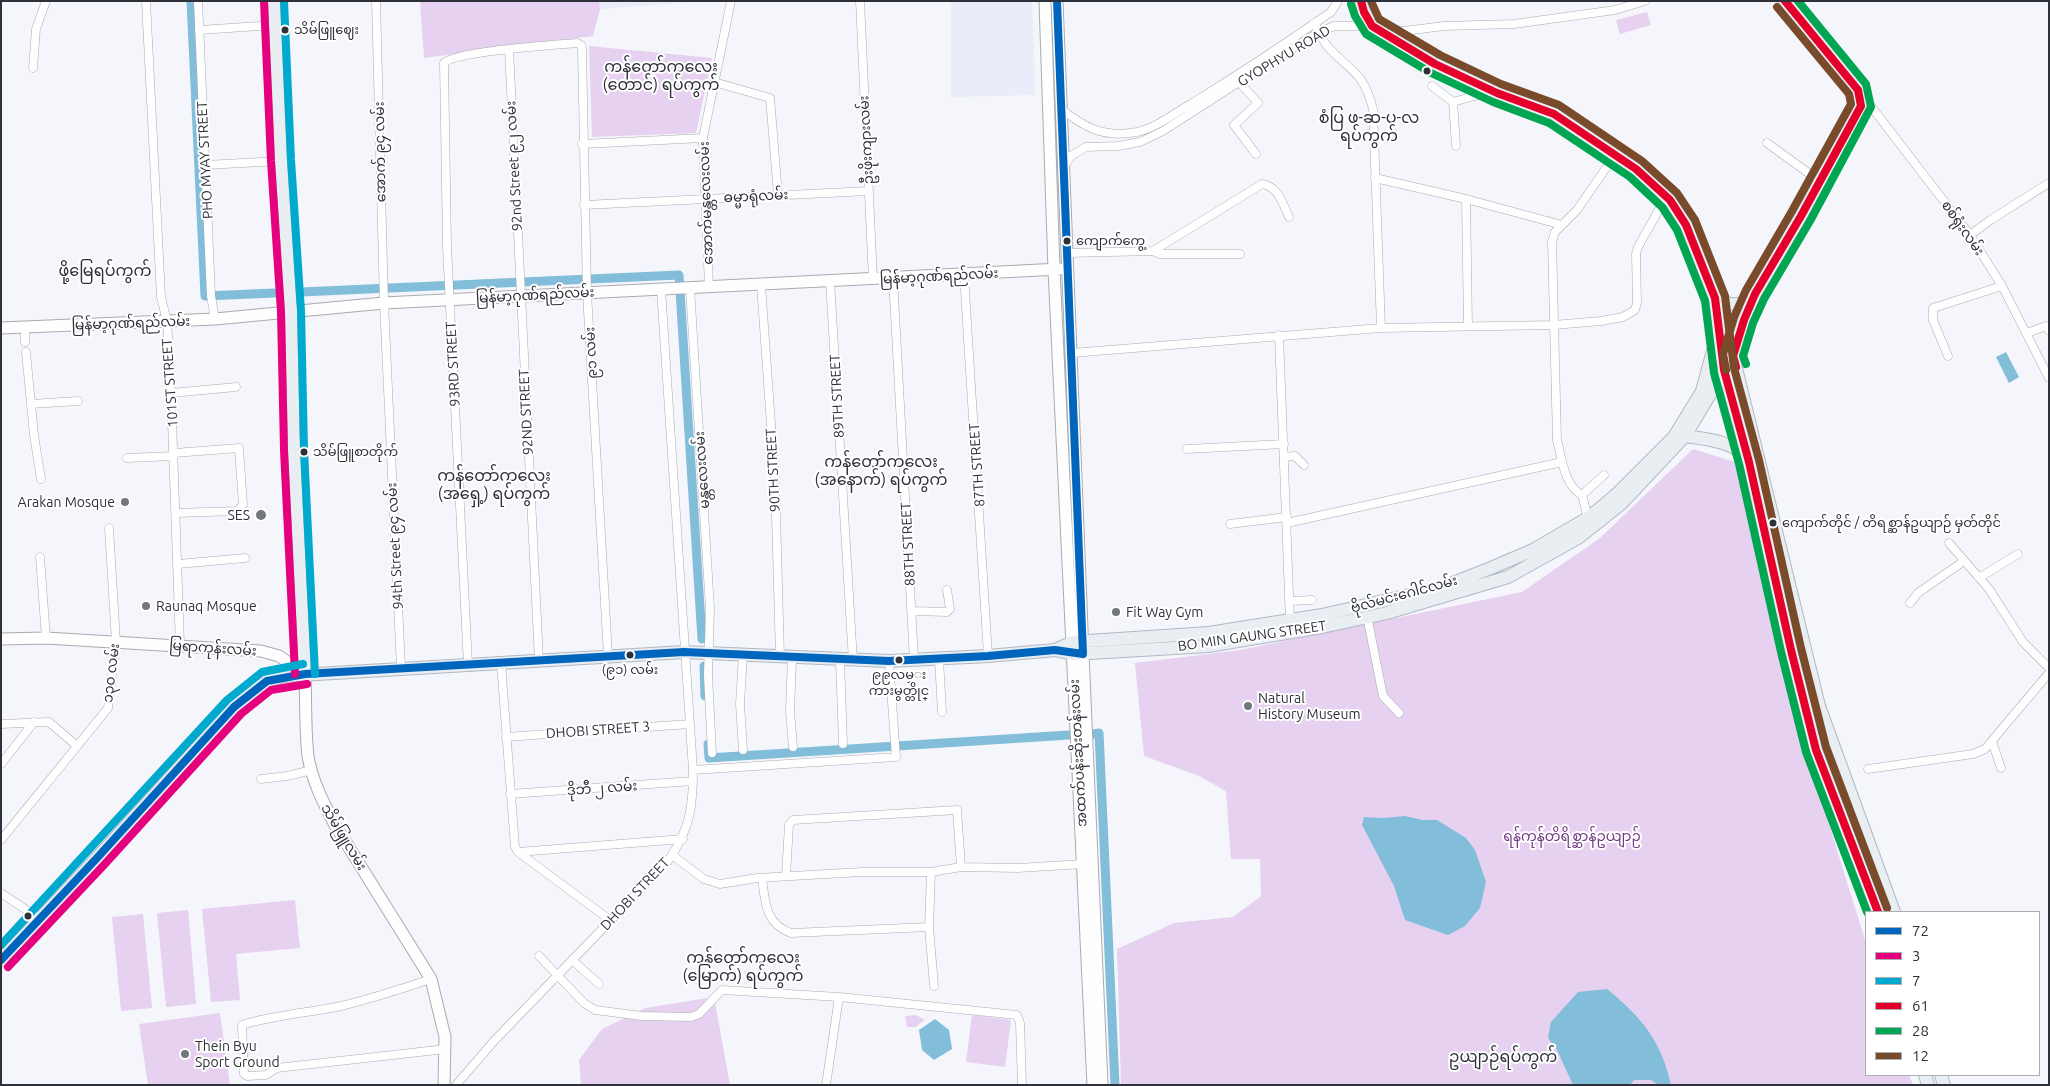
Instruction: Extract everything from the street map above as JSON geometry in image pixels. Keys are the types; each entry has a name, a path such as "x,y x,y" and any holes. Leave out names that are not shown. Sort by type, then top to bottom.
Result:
{"main road":[{"name":"သိမ်ဖြူလမ်း","path":"274,1 281,161 291,312 294,450 308,756 322,799 335,825 430,979 445,1037 444,1085"},
{"name":"အထက်ပန်းဆိုးတန်းလမ်း","path":"1045,1 1054,270 1062,422 1073,530"},
{"name":"အထက်ပန်းဆိုးတန်းလမ်း","path":"1057,1 1060,108 1072,353 1074,421 1073,530 1094,1006 1093,1085"},
{"path":"1361,1 1364,12 1372,26 1435,64 1492,91 1554,114 1636,169 1666,197 1686,225 1715,298 1719,330 1728,355 1819,706 1894,911"},
{"path":"1785,1 1858,90"},
{"name":"ဗိုလ်မင်းဂေါင်လမ်း","path":"1078,648 1297,624 1440,588 1533,550 1594,520 1674,437 1728,355 1755,294 1821,182 1862,106 1858,90"},
{"name":"မြန်မာ့ဂုဏ်ရည်လမ်း","path":"1,328 215,319 384,303 450,300 521,302 587,293 1068,269"},
{"path":"1715,298 1726,304 1737,304 1746,302 1755,294"},
{"path":"1702,392 1719,330"},
{"path":"1728,355 1724,370 1749,462 1791,650 1816,750 1878,911"},
{"name":"BO MIN GAUNG STREET","path":"1078,648 1134,651 1208,646 1297,624 1367,616 1442,598 1508,577 1578,538 1594,520 1622,503 1685,436 1724,370"},
{"path":"1062,422 1074,421"},
{"path":"1685,436 1708,439 1740,449 1749,462"},
{"name":"မြရာကုန်းလမ်း","path":"1,639 46,638 262,651 280,656 304,674"},
{"path":"1,960 234,708 267,681 304,674 684,652 889,661 988,656 1078,648"},
{"name":"အထက်ပန်းဆိုးတန်းလမ်း","path":"1094,1006 1102,1085"}],"street":[{"path":"33,68 36,29 46,1"},
{"name":"101ST STREET","path":"146,1 161,297 167,321 171,393 180,645"},
{"name":"PHO MYAY STREET","path":"198,1 211,296 215,319"},
{"name":"အောက် ၉၄ လမ်း","path":"376,1 384,303"},
{"name":"အောက်မန္တလေးလမ်း","path":"709,287 703,138 731,1"},
{"name":"ဦးဖိုးကျားလမ်း","path":"860,1 873,280"},
{"name":"GYOPHYU ROAD","path":"1060,108 1080,124 1093,130 1115,133 1138,132 1156,125 1235,77 1331,12 1338,1"},
{"name":"GYOPHYU ROAD","path":"1063,168 1071,156 1086,147 1118,146 1140,142 1163,131 1320,32 1334,26 1372,26 1404,30 1444,26 1514,24 1615,10 1645,1"},
{"path":"1314,24 1328,47 1361,77 1368,90 1373,109 1380,328"},
{"path":"199,30 275,25"},
{"name":"၉၁ လမ်း","path":"509,49 577,43 581,45 582,49 582,144 587,293 608,656"},
{"name":"93RD STREET","path":"468,665 448,266 444,63 449,59 509,49"},
{"name":"92nd Street ၉၂ လမ်း","path":"509,49 520,284"},
{"path":"714,82 770,98 778,195"},
{"path":"1240,83 1258,103 1237,120 1234,125 1256,154"},
{"path":"1432,86 1453,102 1456,146"},
{"name":"စစ်ရုံးလမ်း","path":"1858,90 1970,235 2002,286 2049,378"},
{"path":"1453,102 1492,91"},
{"path":"582,144 703,138"},
{"path":"1767,143 1821,182"},
{"path":"1594,520 1582,494 1574,490 1562,462 1558,440 1552,242 1555,232 1577,210 1615,155"},
{"path":"205,165 281,161"},
{"path":"1375,178 1466,199 1562,225"},
{"path":"1970,235 2049,183"},
{"path":"1153,251 1262,184 1269,185 1278,193 1289,217"},
{"name":"ဓမ္မာရုံလမ်း","path":"584,205 869,191"},
{"path":"1072,353 1380,328 1554,325 1623,317 1635,310 1637,303 1636,254 1638,247 1666,197"},
{"path":"1466,199 1468,326"},
{"path":"1068,253 1153,251 1160,254 1240,254"},
{"name":"87TH STREET","path":"964,275 988,656"},
{"name":"88TH STREET","path":"893,278 914,660"},
{"name":"89TH STREET","path":"830,281 846,660 843,744"},
{"name":"92ND STREET","path":"520,284 539,661"},
{"name":"90TH STREET","path":"761,285 793,746"},
{"path":"1948,356 1933,320 1934,308 2002,286"},
{"name":"မန္တလေးလမ်း","path":"690,288 710,608 708,675 712,753"},
{"name":"မန္တလေးလမ်း","path":"661,289 684,652"},
{"name":"94th Street ၉၄ လမ်း","path":"384,303 400,668"},
{"path":"2027,333 2046,326 2049,331"},
{"path":"25,327 25,342"},
{"path":"1279,335 1290,601 1297,624"},
{"path":"26,352 41,479"},
{"path":"171,393 236,387"},
{"path":"31,404 78,401"},
{"path":"1187,449 1284,444"},
{"path":"127,458 239,448 243,505 237,511 176,513"},
{"path":"1284,457 1295,456 1304,465"},
{"path":"1230,524 1287,520 1562,462"},
{"path":"1582,494 1604,475"},
{"name":"၁၃၀ လမ်း","path":"1,840 108,708 116,642 109,528"},
{"path":"1948,543 1989,589 2023,642 2049,668"},
{"path":"1979,578 2018,554"},
{"path":"40,557 46,638"},
{"path":"178,564 245,558"},
{"path":"1910,603 1918,593 1964,561"},
{"path":"912,611 947,612 950,609 947,590"},
{"path":"1290,601 1312,600"},
{"path":"1367,616 1383,696 1399,713"},
{"name":"DHOBI STREET","path":"456,1085 494,1041 672,855 683,839 690,814 693,781 684,652"},
{"path":"743,655 740,704 743,750"},
{"path":"939,659 942,712"},
{"path":"693,770 896,757 889,661"},
{"path":"501,663 510,794 516,850 610,920"},
{"path":"1868,769 1973,754 1985,749 2049,673"},
{"path":"1,764 34,722"},
{"path":"1,724 49,722 77,746"},
{"name":"DHOBI STREET 3","path":"506,737 690,724"},
{"path":"1992,741 2000,768"},
{"path":"261,779 287,776 312,770"},
{"name":"ဒိုဘီ ၂ လမ်း","path":"510,794 693,781"},
{"path":"786,876 790,825 794,820 940,810 957,810 961,867"},
{"path":"516,850 683,839"},
{"path":"672,855 704,879 720,884 786,876 862,872 931,872 961,867 1018,868 1088,864"},
{"path":"931,872 929,927 934,986"},
{"path":"762,878 770,917 776,925 791,933 929,927"},
{"path":"1,893 40,920"},
{"path":"539,956 575,994 595,1010 642,1016 691,1017 699,1014 722,990 839,997 1017,1015 1020,1023 1022,1085"},
{"path":"572,960 599,984"},
{"path":"430,979 383,995 340,1006 258,1020 242,1025 244,1074 247,1076 266,1075 277,1068 446,1049"},
{"path":"826,1085 839,997"}],"shaded area":[{"path":"599,1 706,1 600,9"},
{"path":"951,1 1032,1 1035,95 951,97"}],"green space":[{"path":"420,1 599,1 600,9 593,36 424,58"},
{"path":"1647,12 1651,25 1620,34 1616,20"},
{"path":"589,46 712,58 696,133 592,137"},
{"name":"ရန်ကုန်တိရိစ္ဆာန်ဥယျာဉ်","path":"1693,449 1745,465 1796,718 1865,940 1865,1076 1909,1076 1913,1085 1121,1085 1117,949 1174,923 1233,917 1261,896 1260,859 1231,859 1226,791 1199,776 1144,756 1135,663 1240,650 1522,592 1600,538"},
{"path":"295,900 300,948 236,954 240,1000 211,1002 202,909"},
{"path":"188,910 196,1004 166,1007 157,913"},
{"path":"143,914 152,1008 121,1011 112,917"},
{"path":"714,997 730,1085 581,1085 579,1060 602,1029 645,1008"},
{"name":"Thein Byu Sport Ground","path":"220,1013 230,1085 148,1085 139,1024"},
{"path":"916,1015 925,1020 915,1027 907,1027 905,1016"},
{"path":"972,1015 1011,1020 1005,1067 966,1062"}],"water":[{"path":"2006,352 2019,377 2009,383 1996,357"},
{"path":"1405,816 1422,820 1437,820 1466,838 1475,850 1486,882 1480,908 1465,926 1448,935 1405,920 1394,886 1362,825 1364,817"},
{"path":"1607,989 1640,1020 1656,1042 1671,1085 1659,1085 1651,1080 1634,1080 1630,1085 1573,1085 1557,1050 1548,1038 1551,1022 1578,992"},
{"path":"935,1019 949,1030 952,1049 934,1060 922,1050 919,1030"}],"waterway":[{"path":"191,1 205,296 274,293"},
{"path":"301,292 679,275 702,639"},
{"path":"704,666 705,696"},
{"path":"1093,734 1099,733 1115,1085"},
{"path":"708,744 709,758 1069,735"}],"transit line":[{"name":"3","path":"264,1 271,161 281,312 284,450 295,674"},
{"name":"7","path":"284,1 291,160 301,311 304,450 315,674"},
{"name":"72","path":"1,960 97,858 234,707 267,681 305,674 684,652 889,661 988,656 1055,650 1083,654 1057,1"},
{"name":"61","path":"1361,1 1364,12 1372,26 1435,64 1497,93 1554,114 1636,169 1670,200 1686,225 1715,298 1724,370 1749,462 1791,650 1816,750 1878,911"},
{"name":"12","path":"1371,1 1379,19 1440,55 1501,84 1559,105 1642,161 1677,193 1695,220 1725,296 1734,368 1759,460 1801,648 1826,747 1887,908"},
{"name":"61","path":"1736,367 1733,356 1744,320 1755,294 1801,216 1861,106 1858,90 1785,1"},
{"name":"28","path":"1746,364 1743,356 1753,323 1764,299 1810,221 1871,107 1866,84 1798,1"},
{"name":"28","path":"1351,4 1355,16 1366,34 1431,73 1493,102 1549,123 1630,177 1662,207 1677,230 1705,301 1714,373 1739,464 1781,652 1806,752 1867,911"},
{"name":"12","path":"1726,370 1723,354 1734,317 1746,290 1851,104 1849,94 1777,7"},
{"name":"7","path":"1,945 227,700 262,672 303,664"},
{"name":"3","path":"8,967 104,865 241,714 271,690 307,684"}],"place":[{"name":"သိမ်ဖြူဈေး","path":"285,30"},
{"name":"ကျောက်ကွေ့","path":"1067,241"},
{"name":"သိမ်ဖြူစာတိုက်","path":"304,452"},
{"name":"Arakan Mosque","path":"125,502"},
{"name":"SES","path":"261,515"},
{"name":"ကျောက်တိုင် / တိရစ္ဆာန်ဥယျာဉ် မှတ်တိုင်","path":"1773,523"},
{"name":"Raunaq Mosque","path":"146,606"},
{"name":"Fit Way Gym","path":"1116,612"},
{"name":"(၉၁) လမ်း","path":"630,655"},
{"name":"၉၉လမ္း ကားမွတ္တိုင္","path":"899,660"},
{"name":"Natural History Museum","path":"1248,706"},
{"name":"Thein Byu Sport Ground","path":"185,1054"}],"district":[{"name":"ကန်တော်ကလေး (တောင်) ရပ်ကွက်","path":"661,76"},
{"name":"စံပြ ဖ-ဆ-ပ-လ ရပ်ကွက်","path":"1369,127"},
{"name":"ဖို့မြေရပ်ကွက်","path":"105,271"},
{"name":"ကန်တော်ကလေး (အနောက်) ရပ်ကွက်","path":"881,471"},
{"name":"ကန်တော်ကလေး (အရှေ့) ရပ်ကွက်","path":"494,485"},
{"name":"ကန်တော်ကလေး (မြောက်) ရပ်ကွက်","path":"743,967"},
{"name":"ဥယျာဉ်ရပ်ကွက်","path":"1503,1057"}]}
